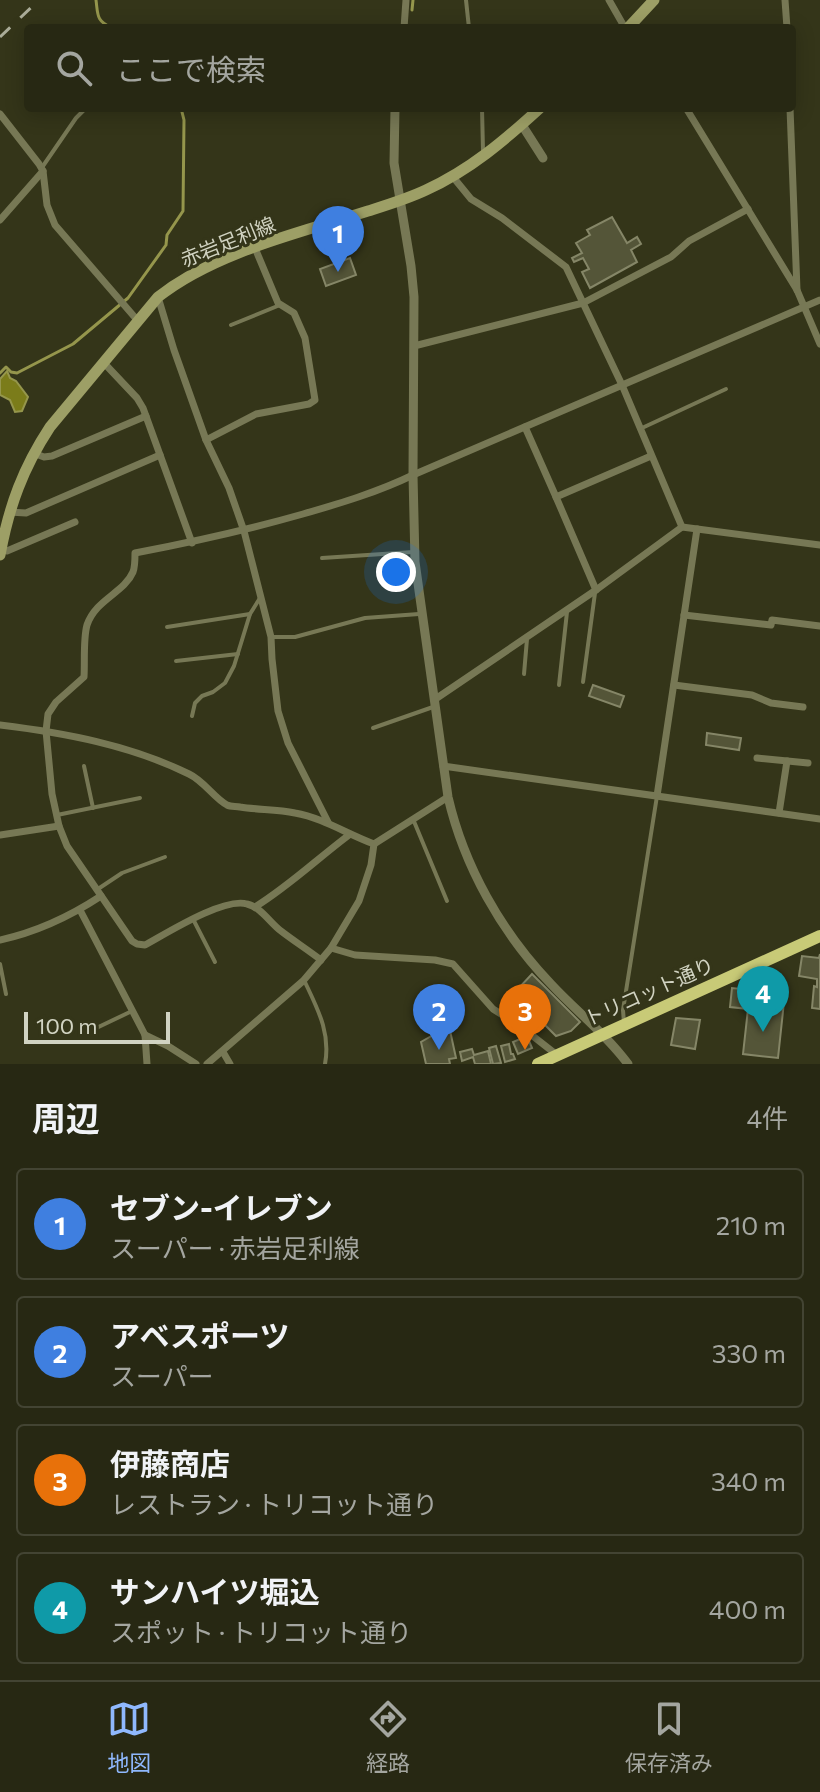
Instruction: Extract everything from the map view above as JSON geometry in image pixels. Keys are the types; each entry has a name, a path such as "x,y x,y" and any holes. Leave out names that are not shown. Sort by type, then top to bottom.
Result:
{"highway":[{"name":"トリコット通り","path":"538,1064 820,936"}],"main road":[{"path":"634,24 654,0"},
{"name":"赤岩足利線","path":"0,550 20,479 33,453 50,427 158,297 177,282 207,267 425,191 483,158 536,112"}],"street":[{"path":"404,24 406,0"},
{"path":"609,0 629,24"},
{"path":"785,0 787,24"},
{"path":"395,112 394,163 414,297 415,552 443,766 455,827 469,865 519,945 628,1064"},
{"path":"688,112 797,290 820,344"},
{"path":"790,112 797,290"},
{"path":"0,114 42,170 47,205 55,225 138,321"},
{"path":"522,125 543,158"},
{"path":"0,220 42,170"},
{"path":"453,177 471,199 502,218 566,267 622,385 682,527"},
{"path":"414,346 583,303 671,257 689,241 748,209"},
{"path":"206,440 256,414 309,404 315,400 305,338 294,313 278,303 255,248"},
{"path":"158,297 206,440 229,488 244,531 271,637 273,672 288,743 328,822"},
{"path":"321,960 246,903 234,903 193,919 145,945 137,944 67,846 52,794 46,731 48,714 56,702 84,677 87,623 97,607 134,571 135,553 244,531 385,489 820,300"},
{"path":"104,363 137,398 146,416 192,543"},
{"path":"33,453 52,456 146,416"},
{"path":"525,427 596,590"},
{"path":"9,512 26,513 160,455"},
{"path":"556,497 651,456"},
{"path":"0,550 17,548 75,522"},
{"path":"435,703 682,527 820,545"},
{"path":"657,796 697,529"},
{"path":"684,615 771,625 772,620 820,626"},
{"path":"674,685 752,695 771,703 804,708"},
{"path":"0,725 126,748 194,776 227,805 294,812 328,822 349,835 374,844"},
{"path":"757,758 808,763"},
{"path":"779,813 787,761"},
{"path":"443,766 820,819"},
{"path":"207,1064 304,980 331,948 359,901 371,865 374,844 448,797"},
{"path":"0,835 59,826"},
{"path":"255,907 349,835"},
{"path":"0,940 35,931 80,910 98,893"},
{"path":"80,910 145,1035 147,1064"},
{"path":"331,948 355,955 453,964 493,1009 557,1055"},
{"path":"145,1035 196,1064"},
{"path":"223,1052 230,1064"}],"lane":[{"path":"466,0 469,24"},
{"path":"42,170 82,112"},
{"path":"482,112 483,158"},
{"path":"231,325 280,305"},
{"path":"640,429 726,389"},
{"path":"322,558 415,552"},
{"path":"583,682 596,590"},
{"path":"192,716 195,703 202,696 225,683 234,666 250,614 260,598"},
{"path":"559,685 567,610"},
{"path":"167,627 250,614"},
{"path":"271,637 295,637 365,618 422,614"},
{"path":"524,674 527,637"},
{"path":"176,661 238,654"},
{"path":"373,728 435,703"},
{"path":"84,766 93,808"},
{"path":"624,1025 623,1010 657,796"},
{"path":"57,815 140,798"},
{"path":"413,819 447,901"},
{"path":"98,893 122,873 165,857"},
{"path":"193,919 215,962"},
{"path":"0,964 6,994"},
{"path":"304,980 323,1019 327,1040 325,1064"},
{"path":"88,1032 132,1011"}],"shaded area":[{"path":"7,371 28,397 22,411 15,412 10,400 0,395 0,379"}],"building":[{"path":"612,217 627,243 637,237 641,244 631,250 637,262 590,288 582,272 589,269 583,258 574,262 572,258 582,253 576,243 590,235 587,230"},
{"path":"350,258 356,275 326,286 320,269"},
{"path":"593,685 624,696 620,707 589,696"},
{"path":"707,733 741,738 739,750 706,745"},
{"path":"820,954 820,1009 812,1008 817,979 799,976 802,956 819,958"},
{"path":"532,974 580,1022 571,1031 556,1036 517,1003 523,997 517,990"},
{"path":"752,979 786,983 778,1058 743,1054 748,1009 730,1007 732,988 751,990"},
{"path":"676,1018 700,1020 695,1049 671,1045"},
{"path":"449,1026 456,1058 449,1059 450,1064 426,1064 421,1042"},
{"path":"527,1036 532,1048 518,1054 513,1042"},
{"path":"509,1044 515,1059 505,1062 501,1046"},
{"path":"496,1046 501,1063 493,1064 489,1048"},
{"path":"472,1049 474,1055 488,1051 491,1064 475,1064 473,1057 462,1061 460,1052"}],"waterway":[{"path":"96,0 100,20 106,24"},
{"path":"412,10 413,0"},
{"path":"0,373 6,367 17,373 73,344 128,298 166,245 167,235 183,211 182,112"}],"railway":[{"path":"0,37 39,0"}],"place":[{"name":"セブン-イレブン","path":"338,272"},
{"name":"サンハイツ堀込","path":"763,1032"},
{"name":"アベスポーツ","path":"439,1050"},
{"name":"伊藤商店","path":"525,1050"}]}
